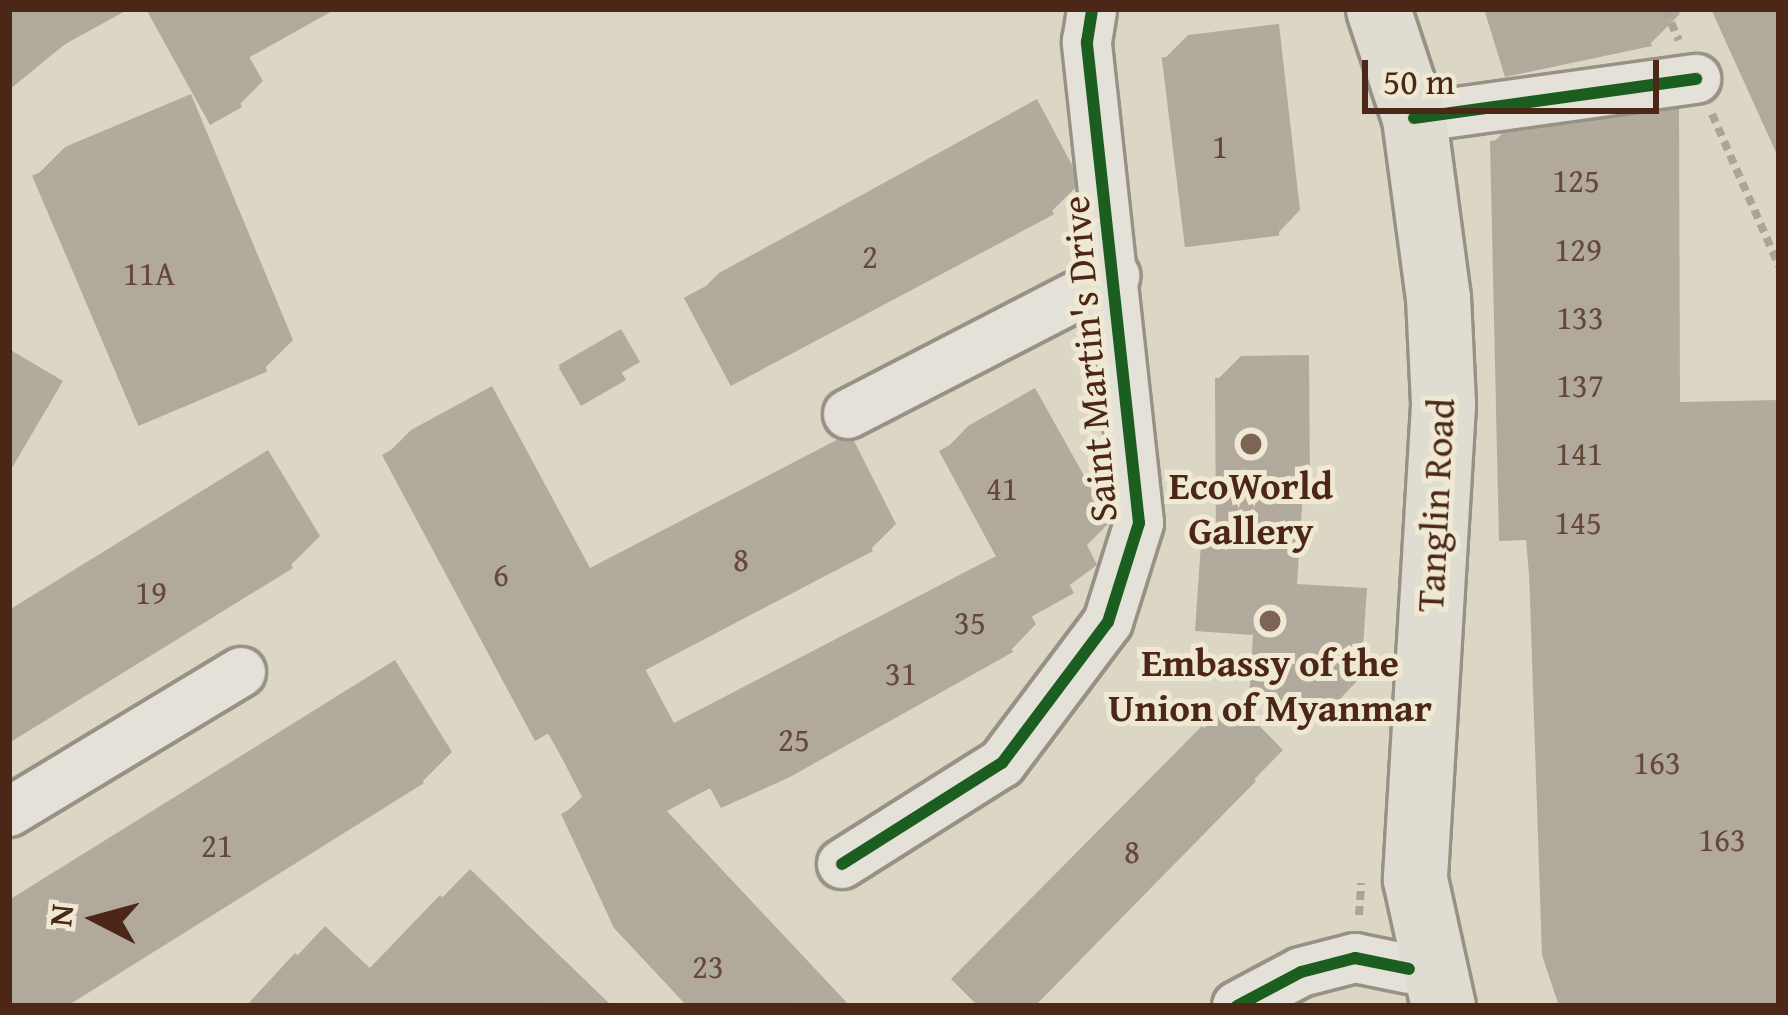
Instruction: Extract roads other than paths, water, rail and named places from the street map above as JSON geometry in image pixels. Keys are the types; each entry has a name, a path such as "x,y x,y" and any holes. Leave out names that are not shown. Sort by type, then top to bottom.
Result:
{"main road":[{"name":"Tanglin Road","path":"1378,9 1414,118 1438,297 1443,405 1389,872 1404,985"}],"street":[{"name":"Saint Martin's Drive","path":"842,865 1002,764 1108,622 1139,523 1087,42 1092,9"},
{"path":"1414,118 1696,79"},
{"name":"Saint Martin's Drive","path":"848,414 1115,276"},
{"path":"9,812 241,672"},
{"path":"1237,1006 1301,972 1404,985"}],"place":[{"name":"EcoWorld Gallery","path":"1251,444"},
{"name":"Embassy of the Union of Myanmar","path":"1270,621"}]}
